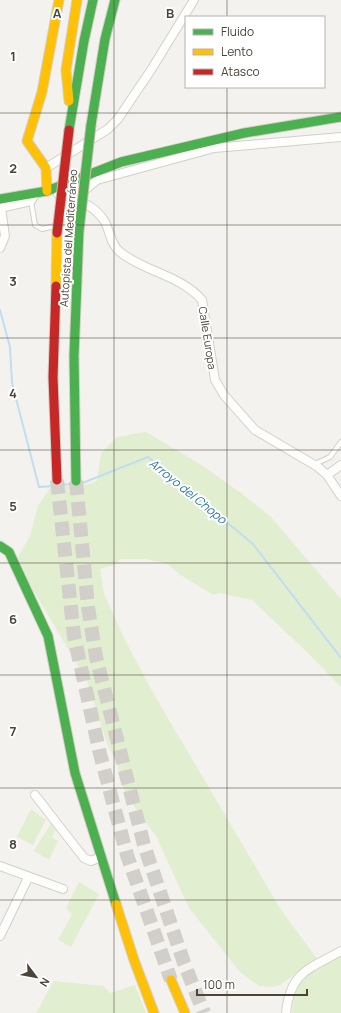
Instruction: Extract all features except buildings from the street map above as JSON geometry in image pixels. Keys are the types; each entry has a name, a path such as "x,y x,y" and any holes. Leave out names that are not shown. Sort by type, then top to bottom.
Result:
{"main road":[{"path":"46,191 46,168 27,141 42,92 59,0"},
{"path":"70,121 66,70 77,0"},
{"name":"Autopista del Mediterráneo","path":"57,480 53,377 57,233 68,130 84,41 94,0"},
{"name":"Autopista del Mediterráneo","path":"76,481 72,371 79,230 91,125 105,39 115,0"},
{"path":"0,205 33,197 122,162 285,124 341,109"},
{"path":"285,124 341,117"},
{"path":"0,546 9,552 48,636 75,773 134,960 154,1013"},
{"path":"171,980 186,1013"}],"street":[{"path":"46,168 108,129 118,119 151,70 194,0"},
{"path":"46,191 72,196 78,199 89,186 97,180 214,148 341,137"},
{"name":"Calle Europa","path":"78,199 86,204 104,221 118,250 182,284 202,300 215,380 236,410 255,430 313,464 327,475 341,496"},
{"path":"0,205 5,236 0,248"},
{"path":"327,475 341,465"},
{"path":"35,795 84,858 91,861 101,857"},
{"path":"0,866 28,878 63,889"},
{"path":"0,936 28,878"},
{"path":"286,1013 289,992 294,981 303,972 341,951"}],"lane":[{"path":"33,197 34,223 37,227 51,228 61,223"},
{"path":"313,464 330,457 341,442"}],"green space":[{"path":"146,432 203,466 270,516 341,599 341,687 309,654 252,600 220,593 213,595 179,574 168,564 146,559 121,559 114,565 100,569 104,594 125,640 152,691 281,910 318,960 302,969 280,985 271,987 259,986 240,972 189,908 156,836 125,794 117,763 108,746 87,681 29,583 18,557 30,536 38,506 50,488 90,484 97,481 101,453 117,437"},
{"path":"31,809 46,820 33,845 17,837"},
{"path":"52,822 57,827 52,837 58,841 49,860 34,851"},
{"path":"79,882 99,894 71,947 58,940 72,914 66,908"},
{"path":"341,956 341,1013 292,1013 295,994 302,981 314,971"},
{"path":"54,981 104,986 110,993 135,985 146,1013 36,1013"}],"waterway":[{"name":"Arroyo del Chopo","path":"0,310 10,347 12,383 39,487 54,486"},
{"name":"Arroyo del Chopo","path":"80,484 148,457 253,544 341,658"},
{"name":"Arroyo del Chopo","path":"61,485 72,484"}],"tunnel":[{"path":"57,480 74,636 100,754 127,855 171,980"},
{"path":"76,481 88,607 96,657 144,845 184,963 204,1013"}],"traffic: fast":[{"path":"69,130 84,41 93,0"},
{"path":"91,125 105,39 115,0"},
{"path":"0,199 47,191 121,162 244,133 341,117"},
{"path":"79,230 91,125"},
{"path":"76,481 74,356 79,230"},
{"path":"0,546 9,552 48,636 75,773 116,904"}],"traffic: slow":[{"path":"47,191 46,168 27,141 42,92 59,0"},
{"path":"69,101 66,70 77,0"},
{"path":"56,286 57,233"},
{"path":"116,904 134,960 154,1013"},
{"path":"171,980 185,1013"}],"traffic: jam":[{"path":"57,233 69,130"},
{"path":"56,286 53,377 57,480"}]}
